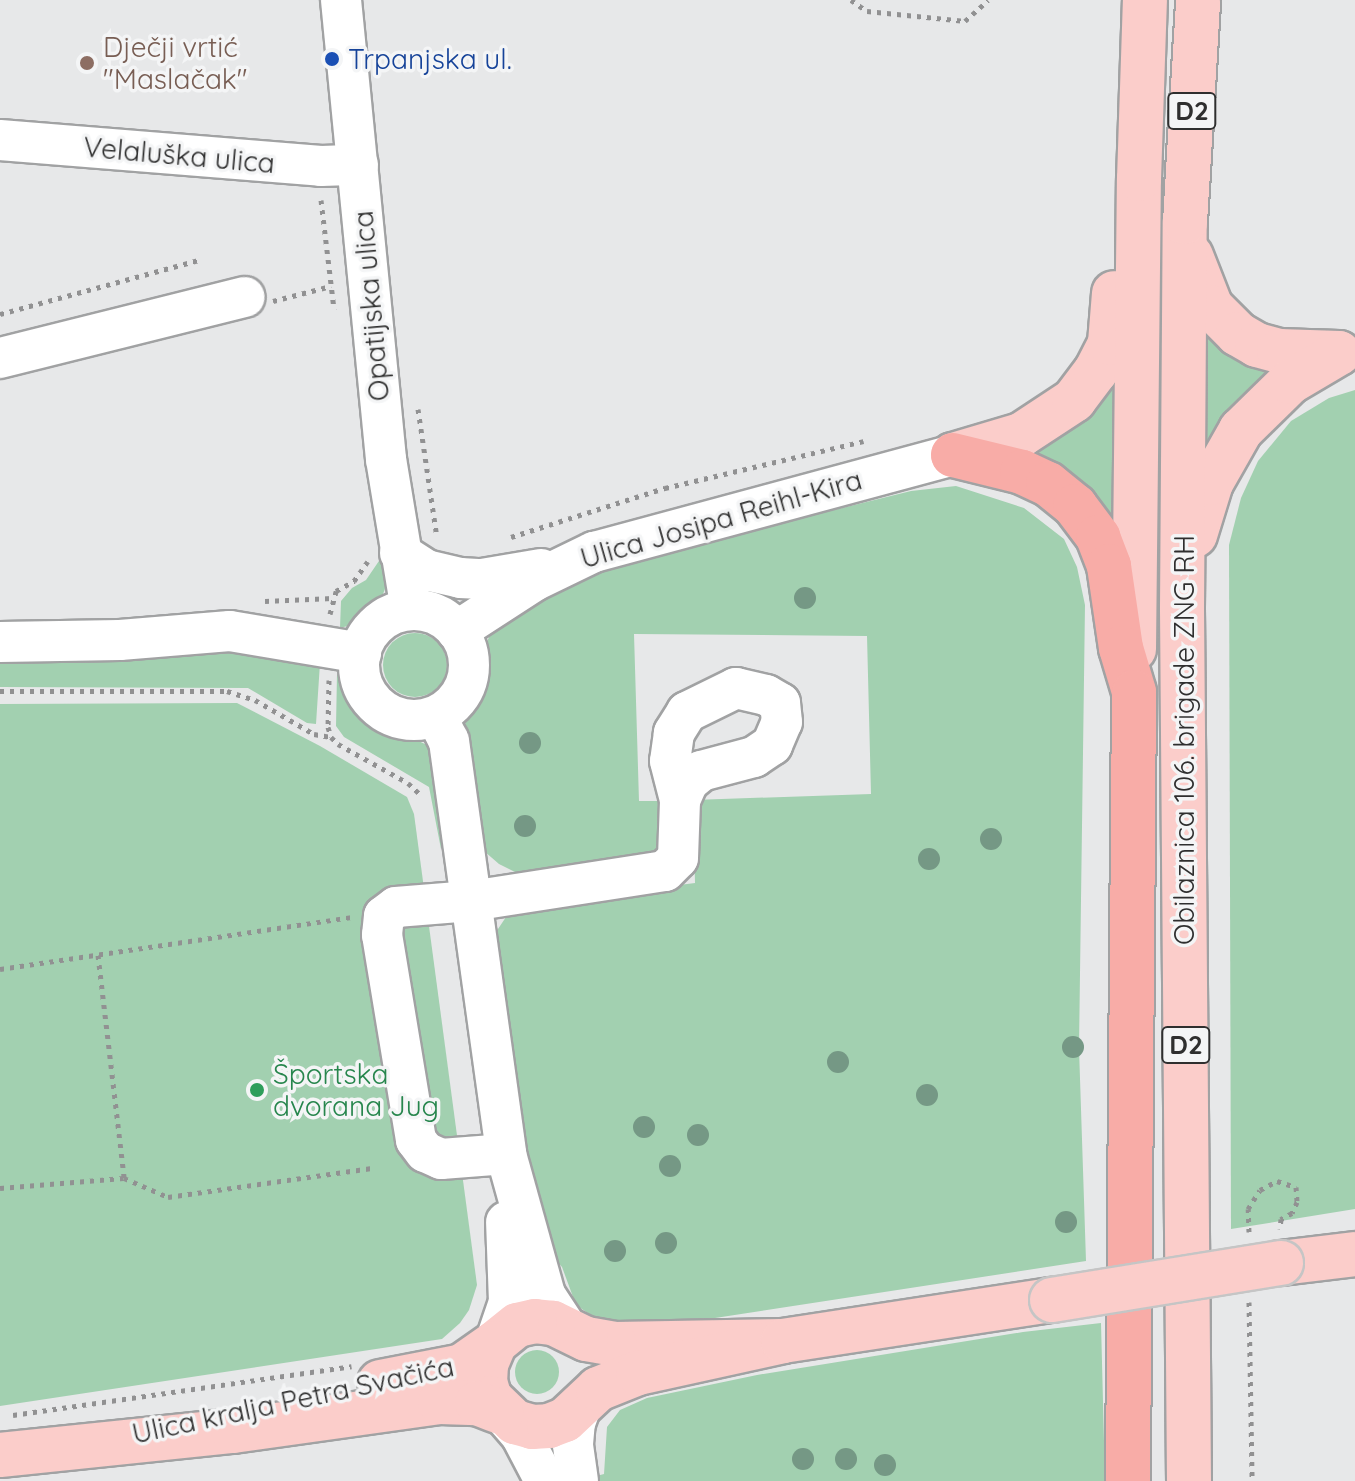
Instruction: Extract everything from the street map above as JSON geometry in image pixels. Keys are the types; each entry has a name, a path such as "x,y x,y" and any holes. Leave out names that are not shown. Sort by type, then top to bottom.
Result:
{"highway":[{"path":"953,455 1022,472 1048,484 1075,506 1098,537 1109,566 1121,648 1134,692"},
{"name":"Obilaznica 106. brigade ZNG RH","path":"1128,1481 1134,692"}],"main road":[{"name":"Obilaznica 106. brigade ZNG RH","path":"1134,692 1139,179 1145,0"},
{"name":"Obilaznica 106. brigade ZNG RH","path":"1189,1481 1182,608 1185,222 1198,0"},
{"path":"953,455 1021,435 1049,420 1074,400 1096,371 1110,343 1119,230 1139,179"},
{"path":"1185,222 1199,282 1211,307 1238,334 1257,345 1279,351 1347,351"},
{"path":"1182,608 1200,517 1225,454 1264,403 1290,382 1347,351"},
{"path":"783,1341 615,1344 535,1321 517,1325 495,1343 486,1364 485,1382 490,1398 501,1412 523,1425 549,1426 565,1420 598,1389 638,1373 783,1341 1355,1254"},
{"path":"568,1330 579,1341 591,1368 590,1383 582,1404"},
{"name":"Ulica kralja Petra Svačića","path":"84,1444 232,1409 462,1366 495,1343"},
{"name":"Ulica kralja Petra Svačića","path":"0,1455 233,1431 440,1402 477,1403 501,1412"}],"street":[{"name":"Opatijska ulica","path":"341,0 386,459 411,610"},
{"name":"Velaluška ulica","path":"0,140 321,166 358,165"},
{"path":"0,358 244,297"},
{"name":"Ulica Josipa Reihl-Kira","path":"457,631 568,563 629,541 953,455"},
{"path":"400,553 426,570 460,578 506,576 568,563"},
{"path":"411,610 441,617 457,631 468,652 466,683 460,697 436,716 419,720 386,713 364,687 361,653 366,640 384,619 411,610"},
{"path":"0,642 132,640 230,631 361,653"},
{"path":"436,716 449,741 506,1154 509,1302 495,1343"},
{"path":"506,1154 441,1159 425,1152 416,1140 382,935 384,916 396,907 471,901 665,871 678,858 680,800"},
{"path":"506,1154 545,1295 568,1330"},
{"path":"578,1481 573,1444 582,1404"},
{"path":"501,1412 521,1435 545,1481"}],"path":[{"path":"851,0 867,11 965,21 988,0"},
{"path":"0,314 199,260"},
{"path":"244,297 256,306 331,286"},
{"path":"506,539 665,488 872,439"},
{"path":"438,537 444,548"},
{"path":"0,691 227,691 255,700 314,734 331,737"},
{"path":"0,969 352,917 384,916"},
{"path":"98,955 124,1178"},
{"path":"0,1188 124,1178 168,1197 372,1168"},
{"path":"1249,1356 1252,1481"},
{"path":"0,1417 363,1364"}],"green space":[{"path":"1197,305 1297,363 1204,473"},
{"path":"1114,360 1118,554 1021,458"},
{"path":"1355,390 1355,1209 1231,1229 1229,545 1241,498 1258,461 1291,421 1329,398"},
{"path":"956,486 1024,508 1064,539 1077,567 1085,605 1079,1048 1086,1261 689,1322 633,1325 598,1320 576,1305 562,1267 555,1259 544,1261 499,994 494,948 498,929 508,914 522,905 695,883 693,800 871,794 867,636 634,634 639,801 670,801 662,853 521,875 499,864 484,851 466,742 465,724 486,666 485,646 490,635 518,609 599,568 911,491"},
{"path":"385,557 385,589 381,599 363,622 340,628 341,601 352,588 366,580 381,558"},
{"path":"415,633 433,639 441,647 447,665 441,683 433,691 415,697 397,691 389,683 383,665 389,647 397,639"},
{"path":"264,650 320,663 316,724 307,723 248,688 0,687 0,658"},
{"path":"337,674 370,718 427,745 435,762 444,843 441,849 429,787 344,737 336,726"},
{"path":"237,703 320,746 407,797 414,814 477,1285 469,1310 442,1339 0,1406 0,704"},
{"path":"1101,1323 1105,1481 590,1481 589,1478 604,1474 607,1427 620,1410 647,1398 757,1375 1023,1332"},
{"path":"537,1350 552,1357 559,1372 552,1387 537,1394 522,1387 515,1372 522,1357"}],"place":[{"name":"Trpanjska ul.","path":"332,59"},
{"name":"Dječji vrtić \"Maslačak\"","path":"87,63"},
{"name":"Športska dvorana Jug","path":"257,1090"}]}
